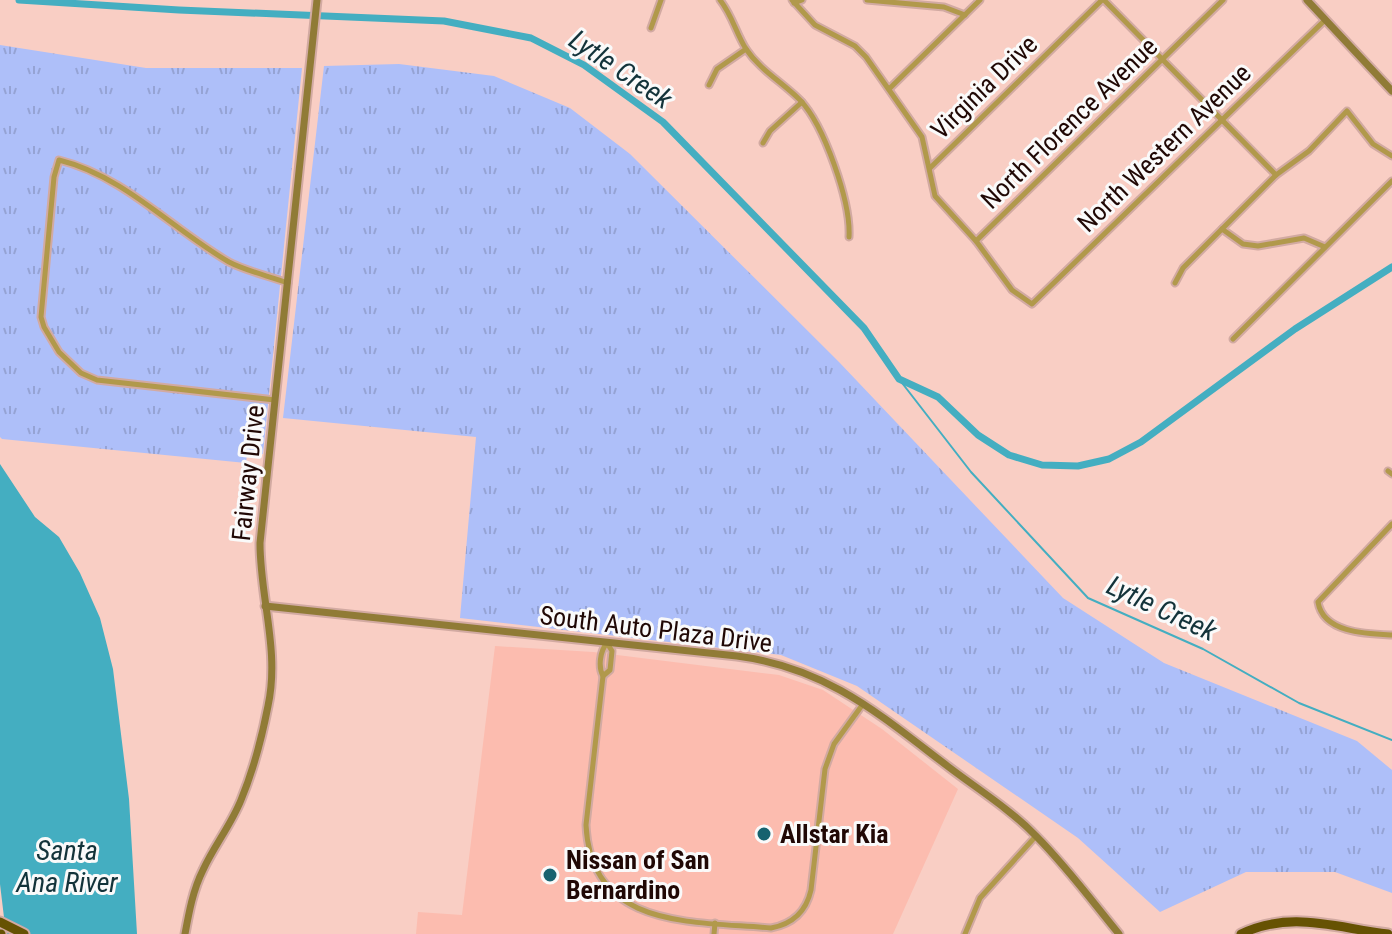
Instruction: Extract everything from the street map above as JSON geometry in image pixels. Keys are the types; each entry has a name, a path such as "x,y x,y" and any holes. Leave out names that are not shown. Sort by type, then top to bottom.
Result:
{"highway":[{"path":"1241,934 1266,925 1301,920 1388,934"},
{"path":"0,922 24,934"}],"street":[{"name":"Fairway Drive","path":"185,934 202,870 241,800 268,708 273,663 260,568 260,543 317,0"},
{"path":"651,28 661,0"},
{"path":"720,0 746,49 766,73 802,102 815,118 832,159 850,222 849,237"},
{"path":"793,2 802,0"},
{"path":"867,0 944,7 965,15"},
{"path":"889,89 980,0"},
{"path":"1103,0 1276,175"},
{"name":"Virginia Drive","path":"929,168 1103,0"},
{"name":"North Florence Avenue","path":"976,241 1223,0"},
{"path":"1307,0 1392,91"},
{"path":"793,2 815,25 861,51 922,137 935,196 976,241"},
{"name":"North Western Avenue","path":"976,241 1012,290 1032,304 1324,21"},
{"path":"709,85 717,69 746,49"},
{"path":"763,143 770,131 802,102"},
{"path":"1175,283 1183,268 1276,175 1309,151 1347,111 1373,144 1392,156"},
{"path":"276,400 97,380 81,373 59,352 44,327 41,304 54,177 59,160 82,166 125,190 231,263 288,283"},
{"path":"1233,339 1392,181"},
{"path":"1222,229 1243,244 1258,246 1304,238 1325,247"},
{"path":"1392,524 1318,602 1319,610 1347,631 1392,635"},
{"name":"South Auto Plaza Drive","path":"265,606 768,661 805,672 864,703 1000,805 1036,836 1119,934"},
{"path":"603,676 610,670 612,651 607,643 602,649 600,671 603,676 586,825 594,866 613,893 641,911 715,923 771,928 792,921 804,909 811,890 825,769 831,750 864,703"},
{"path":"965,934 974,906 1036,836"},
{"path":"714,934 715,923"}],"shaded area":[{"path":"495,646 593,652 779,675 823,690 882,729 958,789 893,934 416,934 418,912 462,915"}],"green space":[{"path":"0,45 146,68 302,68 263,454 247,454 246,463 0,437"},
{"path":"399,64 494,76 570,108 630,154 839,362 1063,598 1164,663 1357,741 1392,770 1392,893 1335,872 1246,872 1160,912 1078,838 857,686 781,655 460,618 476,437 283,418 324,66"}],"water":[{"name":"Santa Ana River","path":"0,464 35,517 59,537 80,573 100,618 113,669 129,799 137,934 6,934 0,884"}],"waterway":[{"name":"Lytle Creek","path":"19,0 444,21 531,38 584,65 663,122 864,328 899,379 938,397 978,435 1009,455 1042,465 1078,466 1109,459 1141,442 1295,329 1392,267"},
{"name":"Lytle Creek","path":"899,379 971,472 1088,598 1203,649 1299,703 1392,740"}],"place":[{"name":"Allstar Kia","path":"764,834"},
{"name":"Nissan of San Bernardino","path":"550,875"}]}
